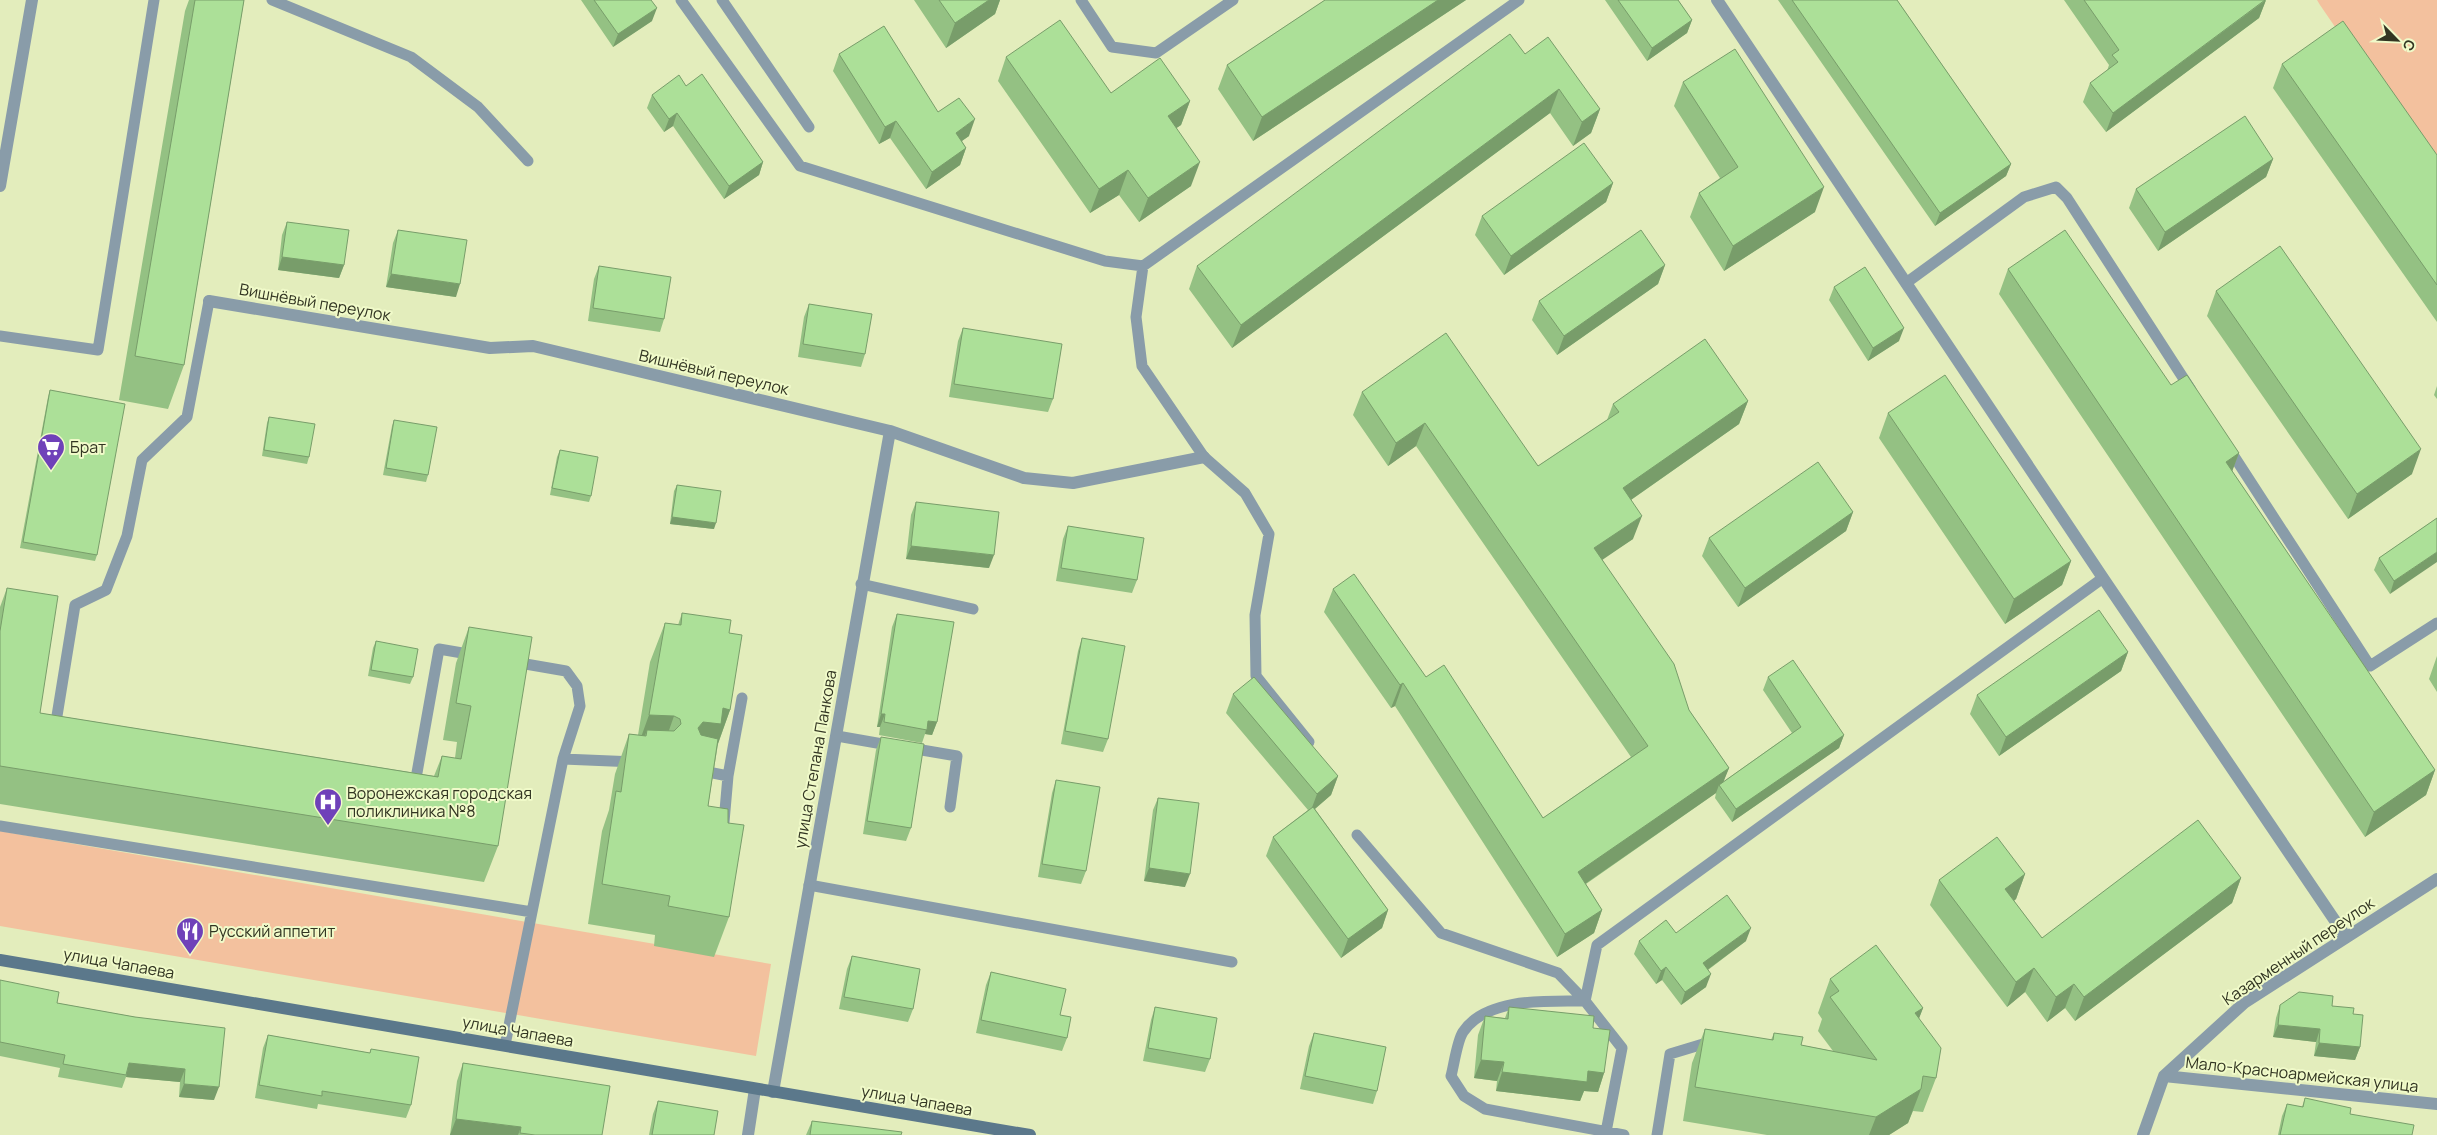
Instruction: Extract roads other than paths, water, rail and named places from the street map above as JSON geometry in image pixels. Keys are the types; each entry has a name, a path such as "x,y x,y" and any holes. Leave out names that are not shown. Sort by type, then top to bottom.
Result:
{"street":[{"path":"0,186 32,0"},
{"path":"1717,0 2103,578 2346,937"},
{"name":"Вишнёвый переулок","path":"209,301 490,348 533,346 890,431 1024,478 1073,483 1204,457"},
{"name":"улица Степана Панкова","path":"774,1092 809,885 837,736 861,584 890,431"},
{"name":"Казарменный переулок","path":"2143,1135 2164,1076 2244,1004 2437,879"},
{"name":"улица Чапаева","path":"0,960 1030,1135"},
{"name":"Мало-Красноармейская улица","path":"2164,1076 2437,1104"},
{"path":"748,1135 755,1089"}],"lane":[{"path":"0,336 98,350 154,0"},
{"path":"272,0 411,57 478,106 528,161"},
{"path":"681,0 800,166 1105,262 1143,266 1519,0"},
{"path":"722,0 809,128"},
{"path":"1081,0 1112,47 1156,53 1233,0"},
{"path":"1906,283 2024,197 2056,187 2067,198 2197,399"},
{"path":"1143,266 1136,317 1142,366 1204,457 1245,493 1269,534 1255,615 1256,676 1318,753"},
{"path":"75,725 56,722 75,605 106,590 127,536 142,460 187,417 209,301"},
{"path":"2224,440 2370,666 2437,623"},
{"path":"1585,1001 1597,945 2103,578"},
{"path":"861,584 973,608"},
{"path":"396,781 415,784 439,649 566,671 576,686 580,706 563,759 505,1045"},
{"path":"723,831 728,776 742,698"},
{"path":"837,736 957,756 950,807"},
{"path":"563,759 649,762"},
{"path":"692,769 728,776"},
{"path":"0,826 532,912"},
{"path":"1357,835 1441,933 1558,973 1585,1001 1622,1048 1606,1132"},
{"path":"809,885 1232,962"},
{"path":"1585,1001 1526,1002 1484,1013 1462,1032 1451,1076 1464,1096 1485,1109 1624,1135"},
{"path":"1657,1135 1670,1054 1722,1038"}],"place":[{"name":"Брат","path":"51,471"},
{"name":"Воронежская городская поликлиника №8","path":"328,826"},
{"name":"Русский аппетит","path":"190,955"}]}
